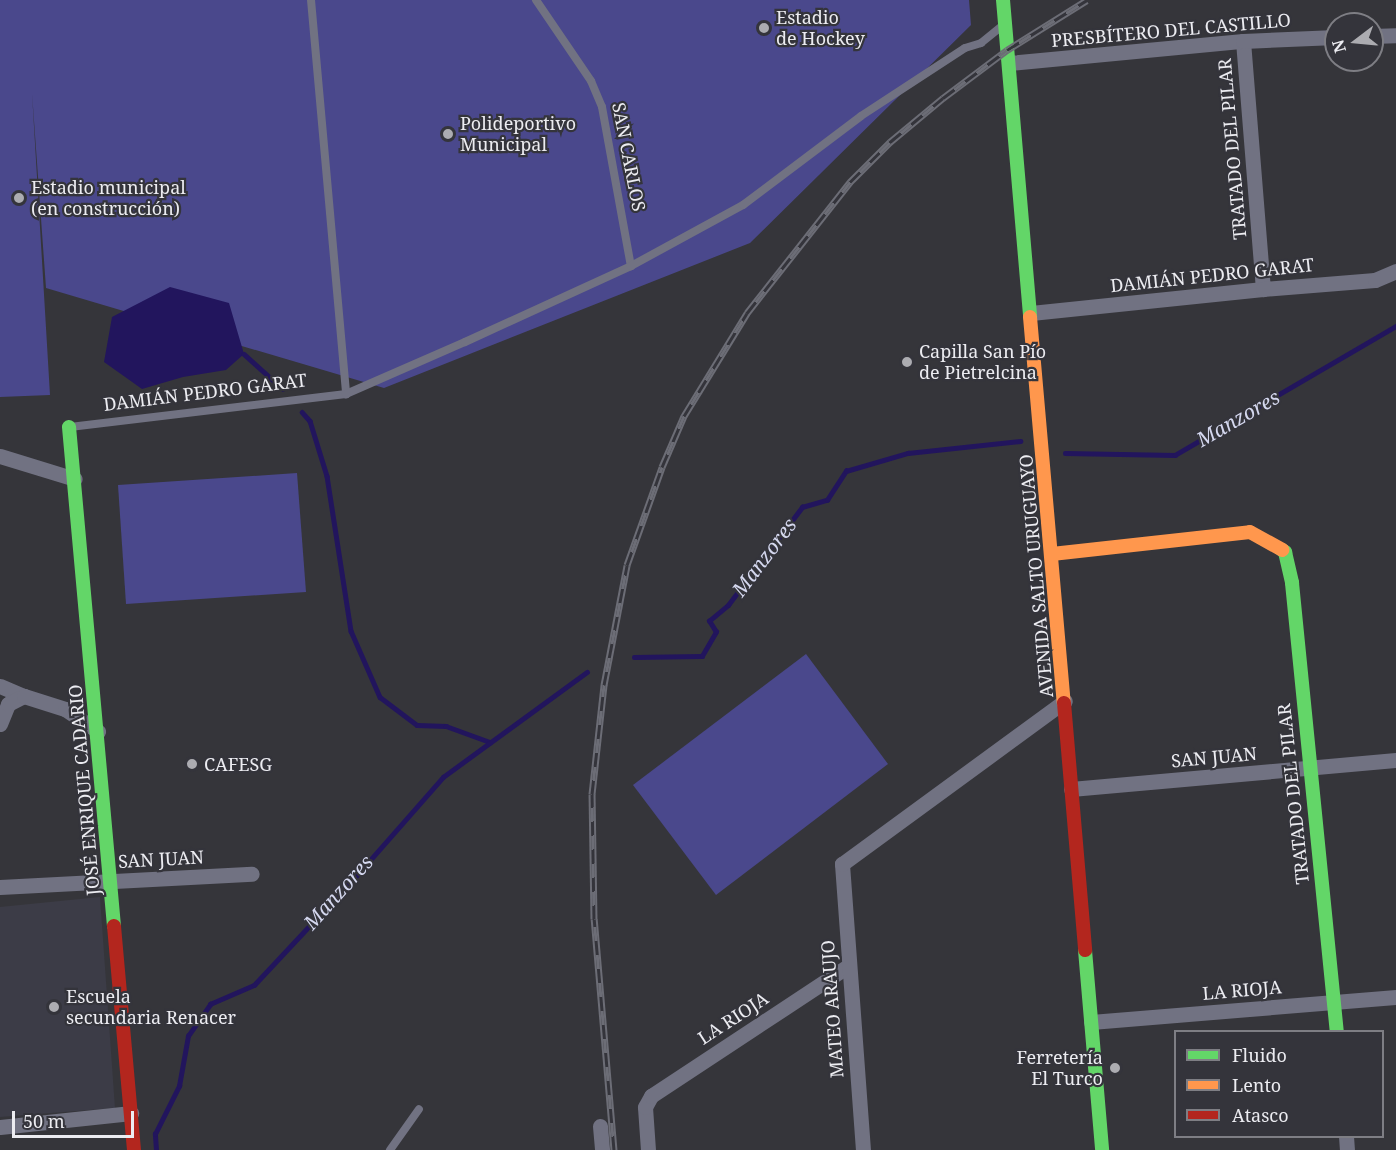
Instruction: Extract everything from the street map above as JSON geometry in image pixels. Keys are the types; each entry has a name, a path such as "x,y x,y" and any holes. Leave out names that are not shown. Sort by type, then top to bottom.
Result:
{"street":[{"name":"AVENIDA SALTO URUGUAYO","path":"1003,0 1102,1150"},
{"name":"PRESBÍTERO DEL CASTILLO","path":"1009,63 1243,41 1324,38"},
{"name":"TRATADO DEL PILAR","path":"1243,41 1263,289"},
{"name":"DAMIÁN PEDRO GARAT","path":"1031,314 1263,289 1375,280 1396,271"},
{"name":"JOSÉ ENRIQUE CADARIO","path":"69,427 134,1150"},
{"path":"0,456 75,479"},
{"name":"TRATADO DEL PILAR","path":"1052,554 1250,532 1285,552 1292,583 1337,1030"},
{"path":"0,686 65,709 98,731"},
{"path":"0,724 8,704 24,696"},
{"name":"MATEO ARAUJO","path":"863,1150 842,864 1065,702"},
{"name":"SAN JUAN","path":"1071,789 1396,760"},
{"name":"SAN JUAN","path":"0,887 252,874"},
{"name":"LA RIOJA","path":"648,1150 645,1107 654,1094 848,966"},
{"name":"LA RIOJA","path":"1091,1022 1396,997"},
{"path":"0,1127 131,1113"},
{"path":"600,1126 602,1150"}],"lane":[{"path":"311,0 346,394"},
{"name":"SAN CARLOS","path":"536,0 591,81 602,107 631,266"},
{"name":"DAMIÁN PEDRO GARAT","path":"69,427 346,394 631,266 743,205 861,116 965,48 981,43 1005,24"},
{"path":"390,1150 419,1108"}],"shaded area":[{"name":"Polideportivo Municipal","path":"0,0 969,0 971,25 750,243 384,388 46,288 32,93 50,395 0,397"},
{"path":"170,287 229,303 244,354 226,370 183,377 142,389 104,362 112,317"},
{"path":"297,473 306,592 126,604 118,485"},
{"path":"806,654 888,764 716,895 633,785"},
{"name":"Escuela secundaria Renacer","path":"100,897 115,1108 0,1117 0,907"}],"waterway":[{"name":"Manzores","path":"1065,453 1175,455 1396,326"},
{"path":"244,354 283,389"},
{"path":"302,412 310,421 327,476 351,631 380,697 417,725 446,726 490,742"},
{"name":"Manzores","path":"634,657 702,656 716,632 709,621 728,605 802,507 827,500 846,471 908,453 1020,441"},
{"name":"Manzores","path":"156,1150 155,1134 179,1086 188,1036 210,1004 254,985 357,875 443,777 587,672"}],"railway":[{"path":"614,1150 594,919 592,794 604,685 627,565 662,467 684,416 747,313 850,182 890,142 943,98 1007,50 1087,0"}],"traffic: fast":[{"path":"1003,0 1030,317"},
{"path":"69,427 114,926"},
{"path":"1282,550 1285,552 1292,583 1337,1030"},
{"path":"1085,950 1102,1150"}],"traffic: slow":[{"path":"1030,317 1064,703"},
{"path":"1052,554 1250,532 1282,550"}],"traffic: jam":[{"path":"1064,703 1085,950"},
{"path":"114,926 134,1150"}],"place":[{"name":"Estadio de Hockey","path":"764,28"},
{"name":"Polideportivo Municipal","path":"448,134"},
{"name":"Estadio municipal (en construcción)","path":"19,198"},
{"name":"Capilla San Pío de Pietrelcina","path":"907,362"},
{"name":"CAFESG","path":"192,764"},
{"name":"Escuela secundaria Renacer","path":"54,1007"},
{"name":"Ferretería El Turco","path":"1115,1068"}]}
